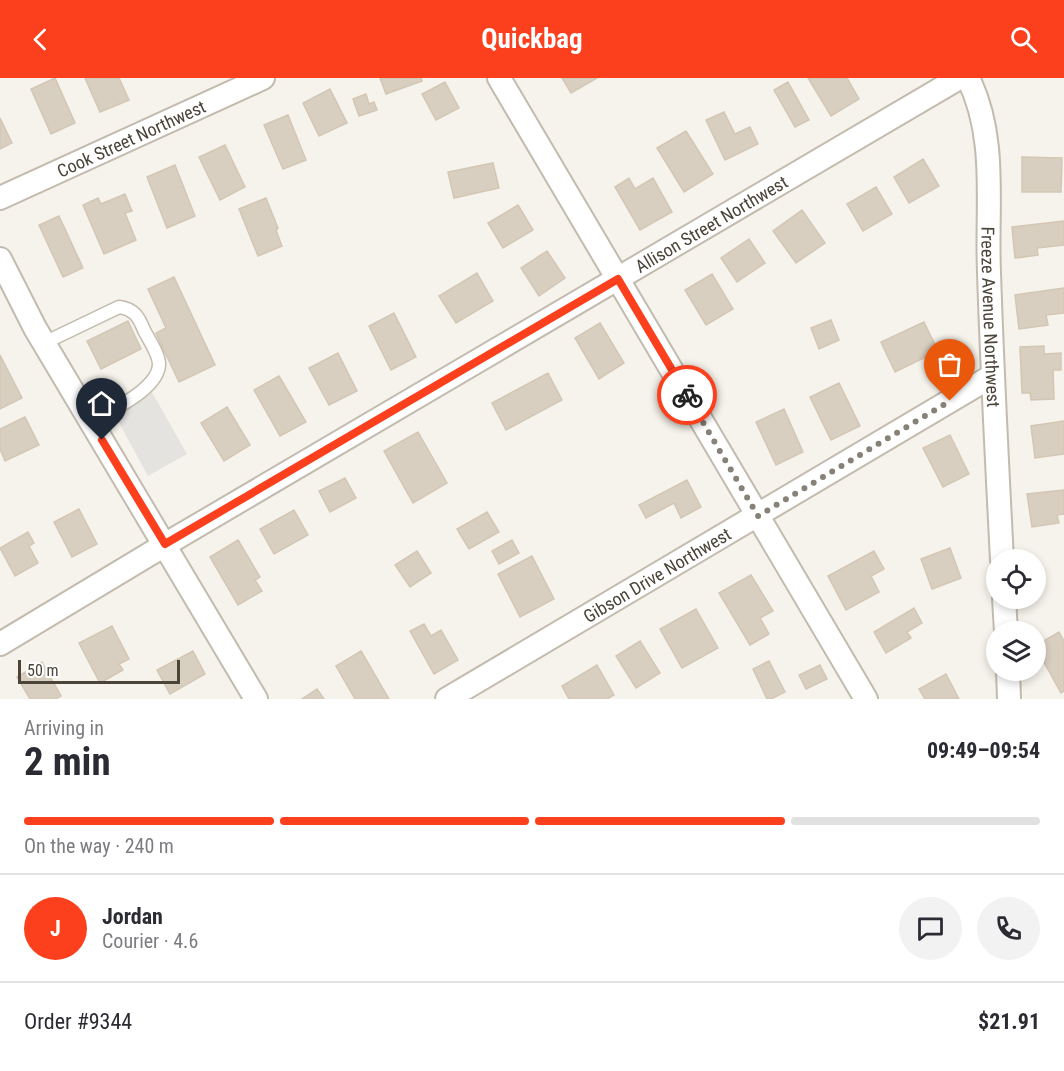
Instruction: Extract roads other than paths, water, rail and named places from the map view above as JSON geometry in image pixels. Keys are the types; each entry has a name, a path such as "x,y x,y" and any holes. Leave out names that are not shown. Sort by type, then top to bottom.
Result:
{"street":[{"name":"Cook Street Northwest","path":"0,198 263,78"},
{"path":"499,78 866,699"},
{"name":"Allison Street Northwest","path":"0,644 165,544 959,78"},
{"name":"Freeze Avenue Northwest","path":"968,78 976,93 982,115 990,187 988,267 1001,549"},
{"path":"0,259 44,343 256,699"},
{"name":"Gibson Drive Northwest","path":"447,699 992,376"},
{"path":"1008,681 1009,699"}],"lane":[{"path":"44,343 119,307 137,314 159,362 158,374 149,387 92,422"}]}
